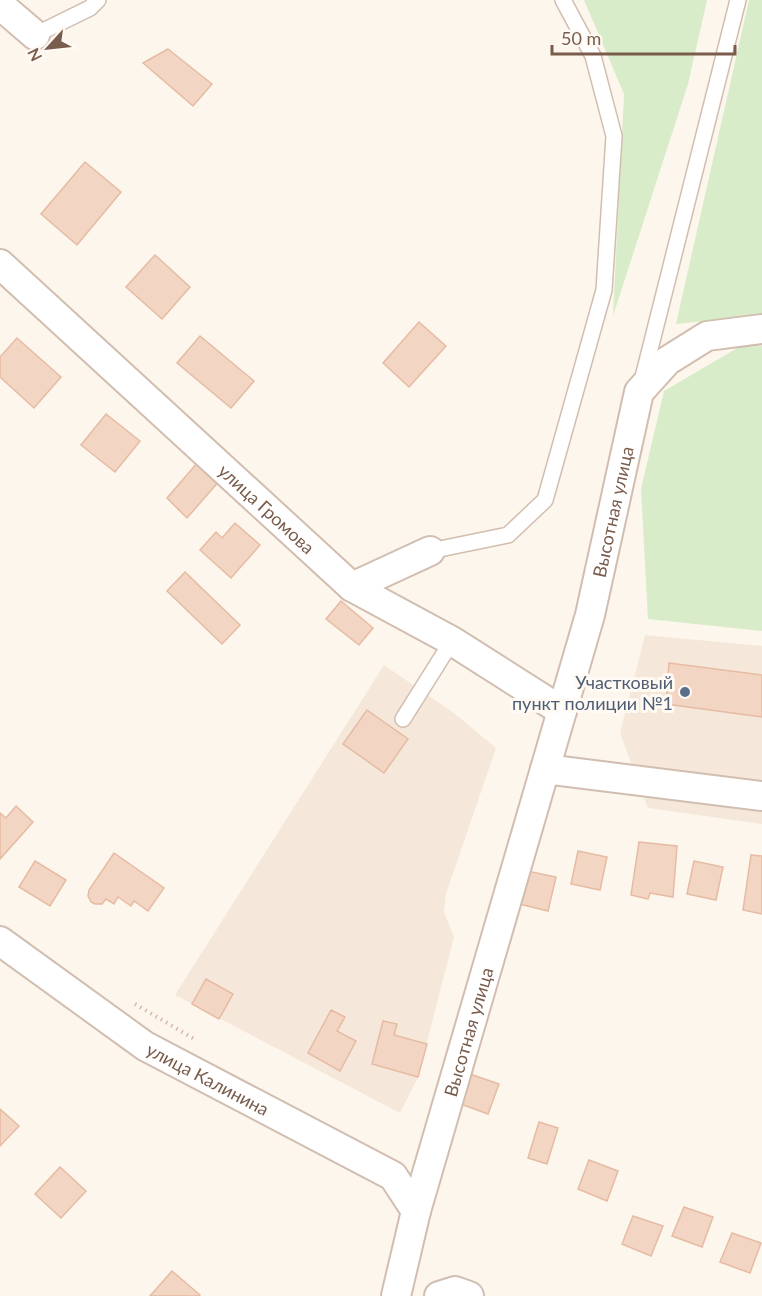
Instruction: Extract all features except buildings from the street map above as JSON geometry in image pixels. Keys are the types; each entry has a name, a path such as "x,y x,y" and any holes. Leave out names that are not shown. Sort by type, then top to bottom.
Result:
{"street":[{"path":"0,4 35,35"},
{"name":"улица Громова","path":"0,264 352,586 452,641 562,711"},
{"name":"Высотная улица","path":"396,1296 416,1210 590,615 639,392 667,361 707,336 762,329"},
{"path":"352,586 430,551"},
{"path":"545,769 762,796"},
{"name":"улица Калинина","path":"0,941 145,1046 393,1176 416,1210"},
{"path":"439,1296 455,1291 469,1296"}],"lane":[{"path":"35,35 90,8 98,0"},
{"path":"430,551 508,535 545,500 604,290 614,136 593,56 563,0"},
{"path":"639,392 738,0"},
{"path":"403,719 452,641"}],"path":[{"path":"130,1001 198,1042"}],"shaded area":[{"path":"645,635 762,646 762,824 648,808 620,733"},
{"path":"384,665 454,713 496,748 446,894 444,912 454,937 418,1077 400,1113 175,995"}],"green space":[{"path":"584,0 707,0 688,84 613,316 624,94"},
{"path":"749,0 762,0 762,315 676,324"},
{"path":"762,346 762,631 648,619 641,489 664,391 739,347"}],"place":[{"name":"Участковый пункт полиции №1","path":"685,692"}]}
